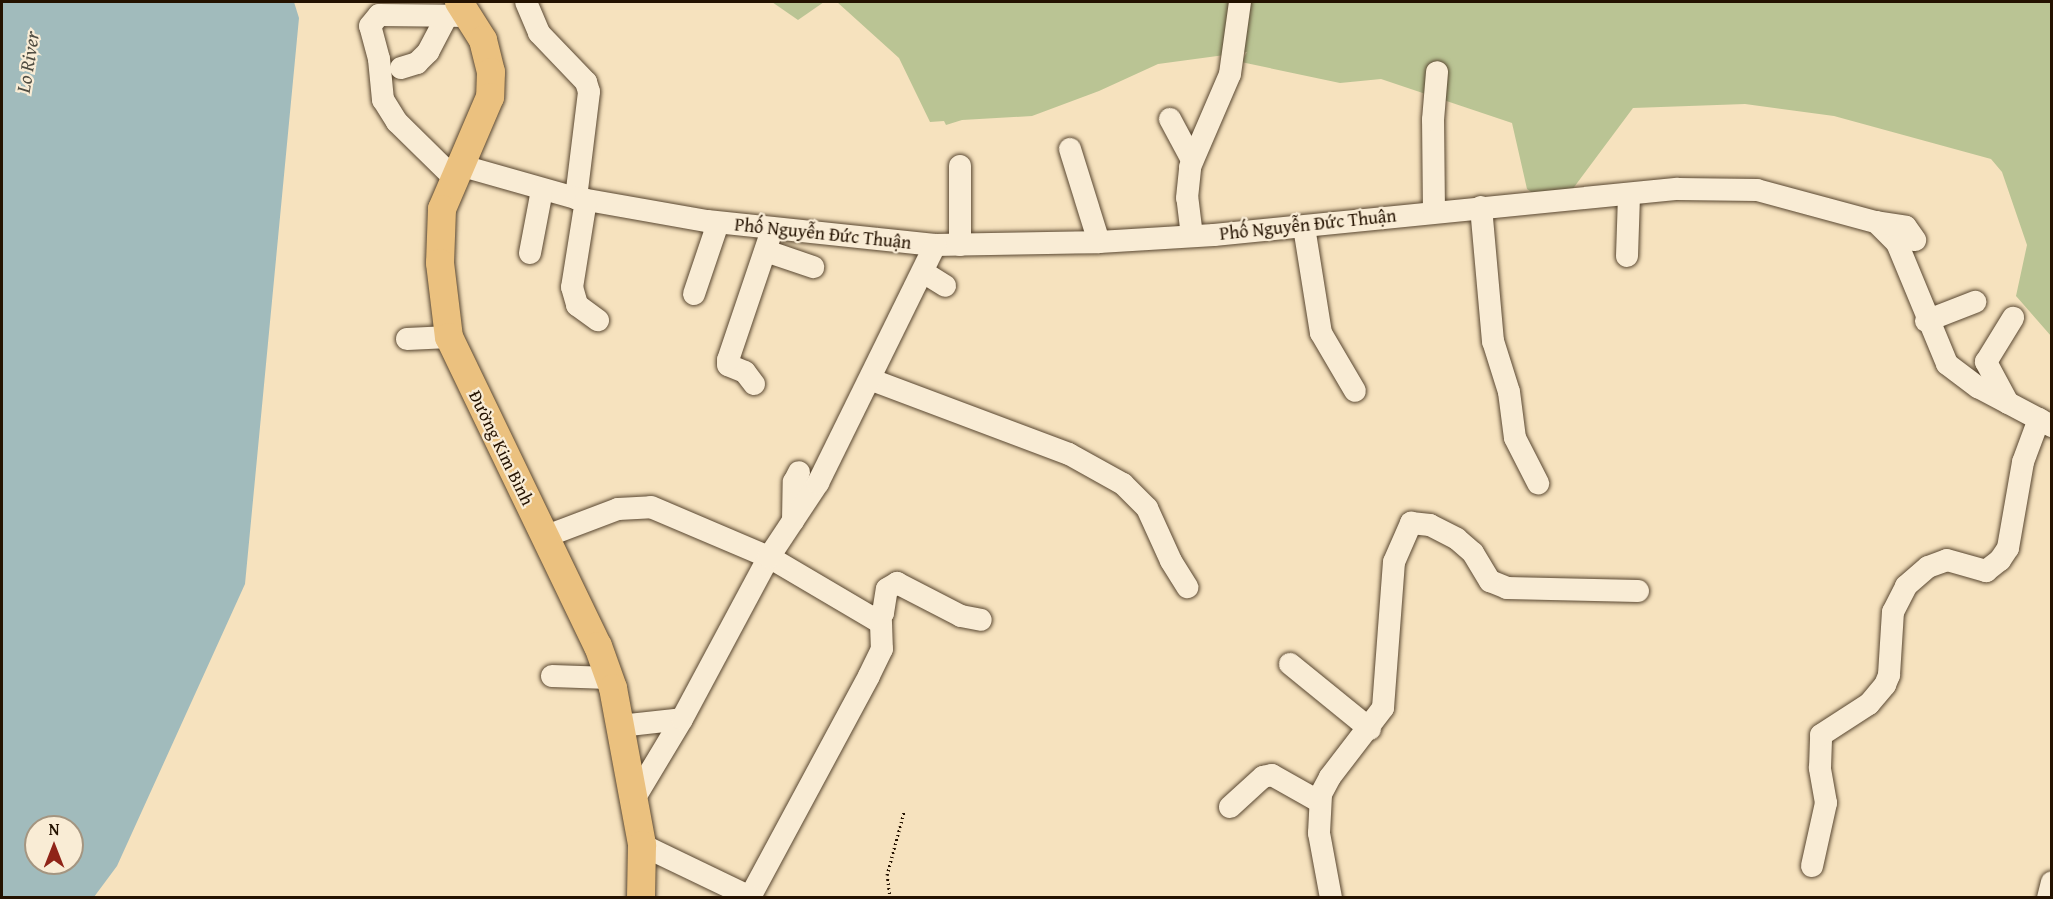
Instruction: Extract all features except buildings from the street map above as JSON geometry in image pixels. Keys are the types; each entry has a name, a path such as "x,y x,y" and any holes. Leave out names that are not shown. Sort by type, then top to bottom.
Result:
{"main road":[{"name":"Đường Kim Bình","path":"459,11 488,55 490,97 456,172 440,223 440,263 449,337 598,646 609,678 642,845 641,897"}],"street":[{"path":"526,2 539,33 586,82 589,92 572,287 577,305 598,320"},
{"path":"1192,236 1187,198 1192,160 1230,74 1240,2"},
{"path":"401,68 417,63 459,11"},
{"path":"456,172 397,122 382,100 380,59 370,26 379,15 459,11"},
{"path":"1434,213 1433,120 1437,72"},
{"path":"1170,118 1192,160"},
{"path":"1070,149 1099,242"},
{"path":"960,166 960,245"},
{"name":"Phố Nguyễn Đức Thuận","path":"456,172 581,199 718,223 769,240 935,245 1099,242 1304,227 1481,207 1717,187 1757,190 1876,222 1906,227 1915,240"},
{"path":"530,253 542,190"},
{"path":"1627,256 1629,195"},
{"path":"1481,207 1493,341 1509,392 1515,438 1538,483"},
{"path":"1812,866 1826,802 1821,735 1869,704 1885,685 1889,675 1893,612 1906,586 1928,567 1947,560 1986,571 2000,560 2008,548 2024,462 2045,423 2008,403 1947,364 1926,321 1897,243 1876,222"},
{"path":"694,294 718,223"},
{"path":"1304,227 1318,322 1334,361 1355,391"},
{"path":"754,384 745,372 728,365 728,360 769,240 813,267"},
{"path":"634,800 682,719 769,557 818,483 872,380 935,245"},
{"path":"922,272 945,286"},
{"path":"1926,321 1975,302"},
{"path":"2008,403 1986,362 2013,318"},
{"path":"407,339 449,337"},
{"path":"872,380 1069,454 1123,484 1147,508 1171,561 1187,587"},
{"path":"793,521 794,482 799,472"},
{"path":"544,537 618,509 651,507 769,557 875,617 881,623 882,649 751,897 642,845"},
{"path":"1331,897 1319,833 1320,802 1330,777 1370,729 1383,708 1394,562 1411,523 1430,525 1457,539 1473,553 1491,581 1507,588 1638,591"},
{"path":"875,617 883,613 887,588 897,583 961,616 981,620"},
{"path":"1290,664 1370,729"},
{"path":"552,676 609,678"},
{"path":"620,726 682,719"},
{"path":"1230,807 1263,777 1272,775 1320,802"},
{"path":"2048,897 2052,882"}],"path":[{"path":"890,897 887,875 904,812"}],"green space":[{"path":"772,2 824,2 798,20"},
{"path":"837,2 2051,2 2051,336 2016,296 2027,245 2002,172 1991,159 1834,116 1745,104 1633,108 1557,210 1527,189 1512,123 1381,79 1340,83 1241,62 1247,52 1158,64 1099,91 1032,116 962,120 946,125 944,121 930,122 899,58"}],"water":[{"name":"Lo River","path":"2,2 294,2 299,18 245,584 117,866 94,897 2,897"}]}
